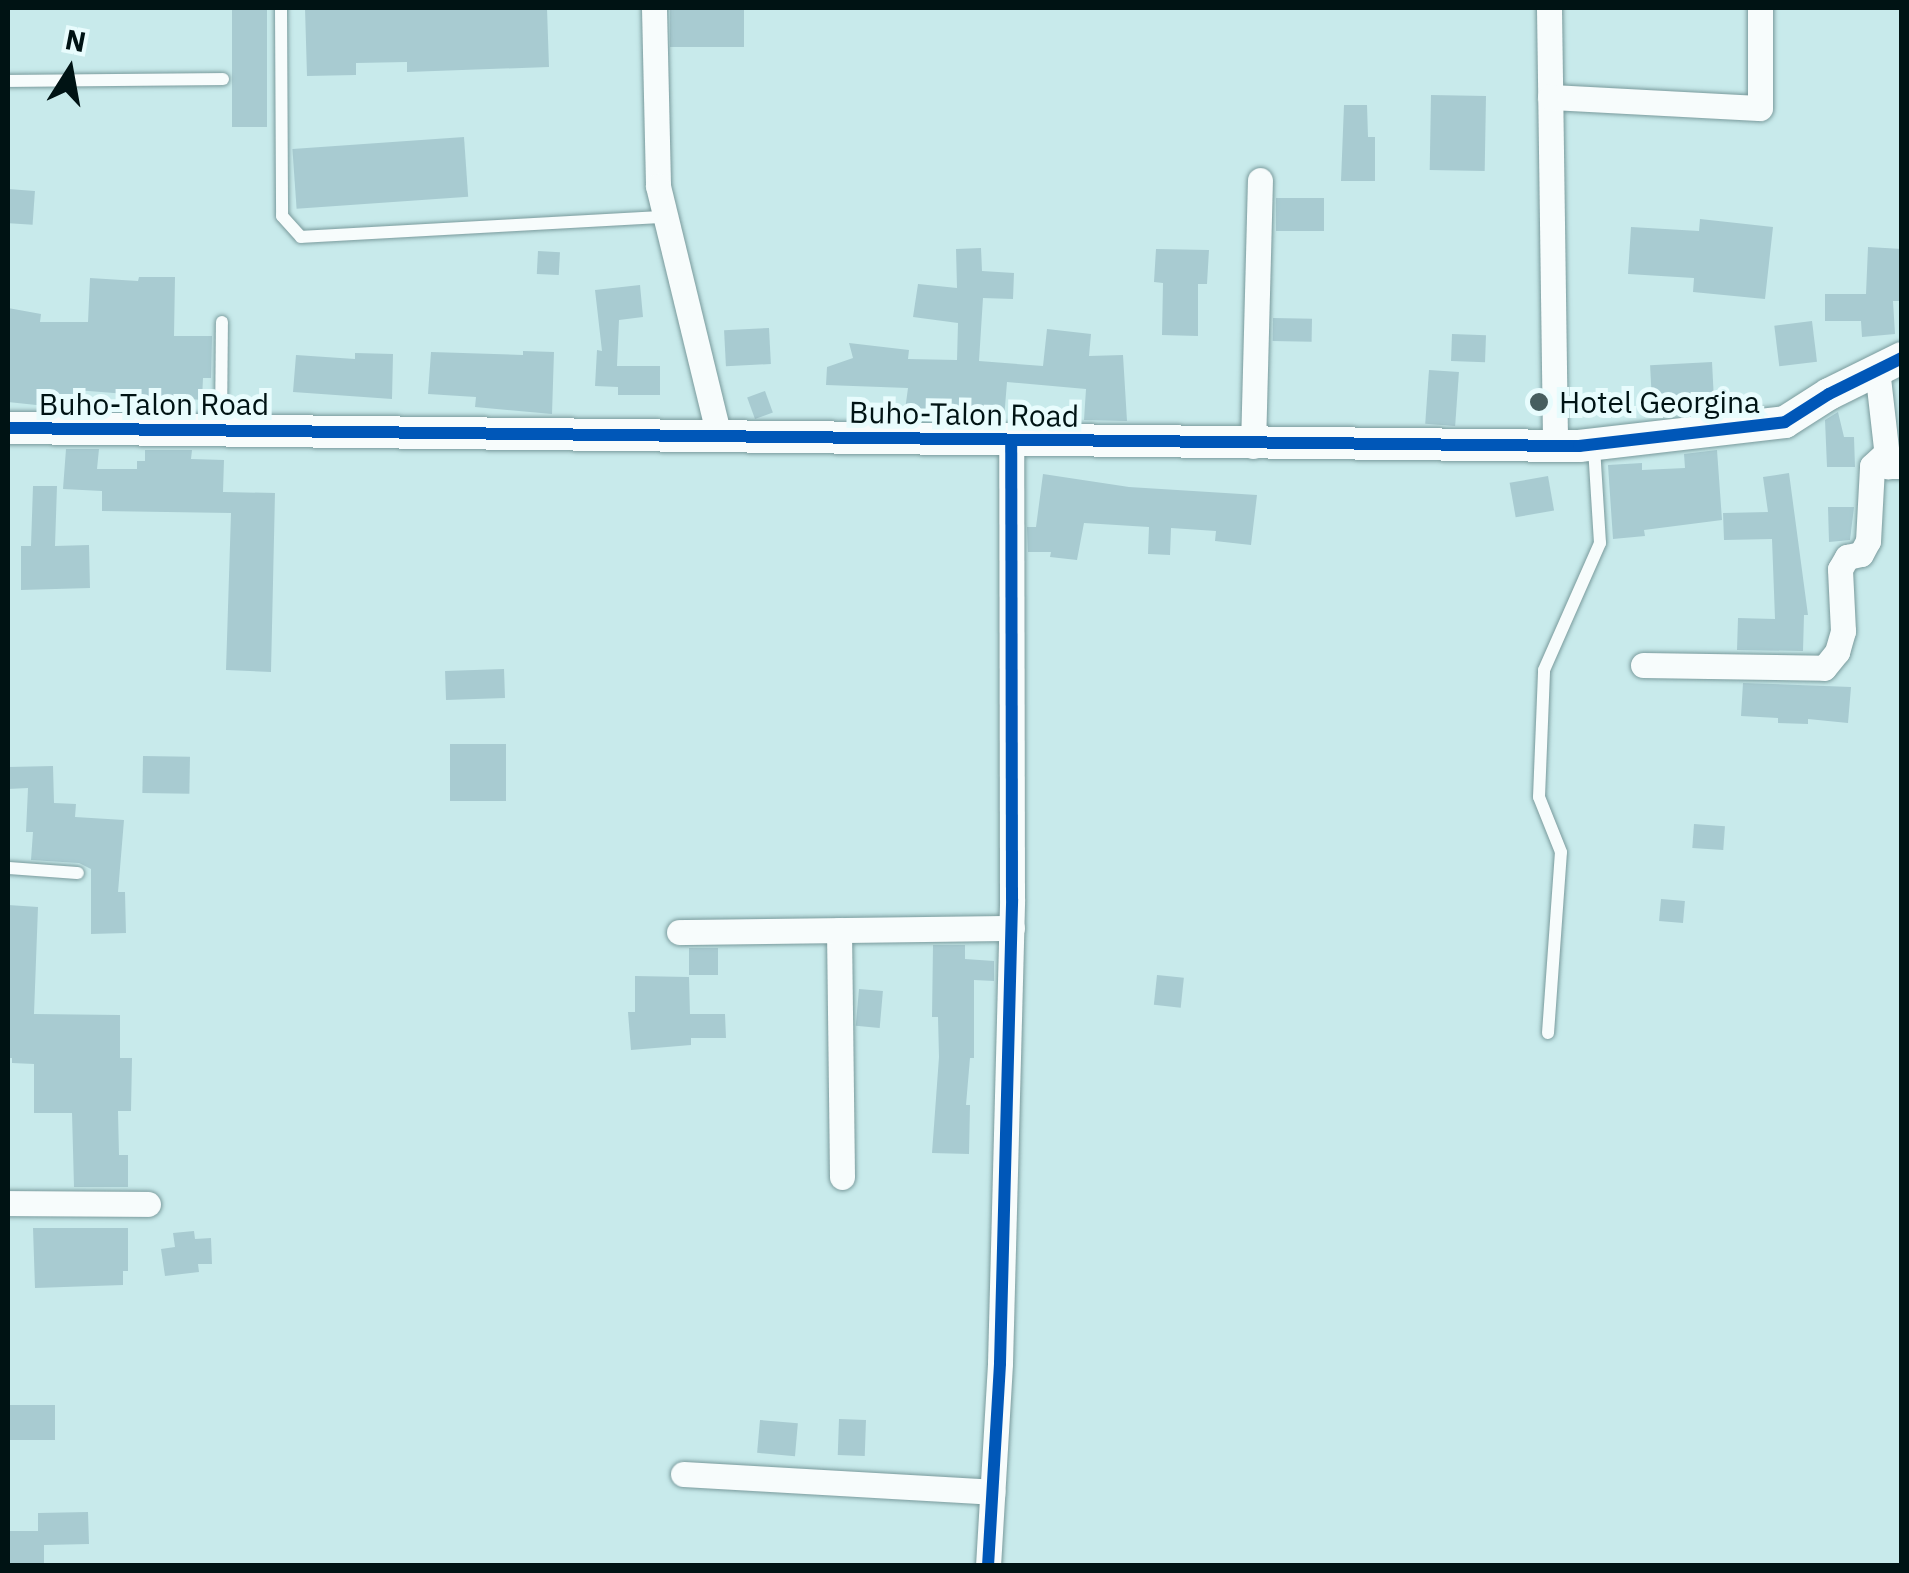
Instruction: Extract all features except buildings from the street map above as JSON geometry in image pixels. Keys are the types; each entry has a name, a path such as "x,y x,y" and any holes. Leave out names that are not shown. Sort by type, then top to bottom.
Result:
{"street":[{"path":"654,8 658,186 718,433"},
{"path":"1549,8 1555,446"},
{"path":"1550,97 1760,108 1760,8"},
{"path":"1253,446 1260,180"},
{"path":"1643,666 1824,668 1844,631 1840,569 1847,557 1861,554 1868,541 1872,466 1894,459 1889,364"},
{"name":"Buho-Talon Road","path":"8,428 718,433 1253,446 1594,445 1785,422 1889,364"},
{"path":"988,1566 1012,928 1011,440"},
{"path":"680,932 1012,928"},
{"path":"839,930 842,1177"},
{"path":"8,1203 148,1204"},
{"path":"683,1474 992,1492"}],"lane":[{"path":"281,8 282,216 301,237 664,217"},
{"path":"8,81 223,79"},
{"path":"222,322 222,430"},
{"path":"1548,1033 1561,852 1539,797 1544,670 1600,543 1594,445"},
{"path":"8,868 78,873"}],"cycle path":[{"path":"8,428 1579,446 1785,422 1829,394 1902,358"},
{"path":"988,1566 1000,1363 1012,899 1011,440"}],"place":[{"name":"Hotel Georgina","path":"1539,402"}]}
